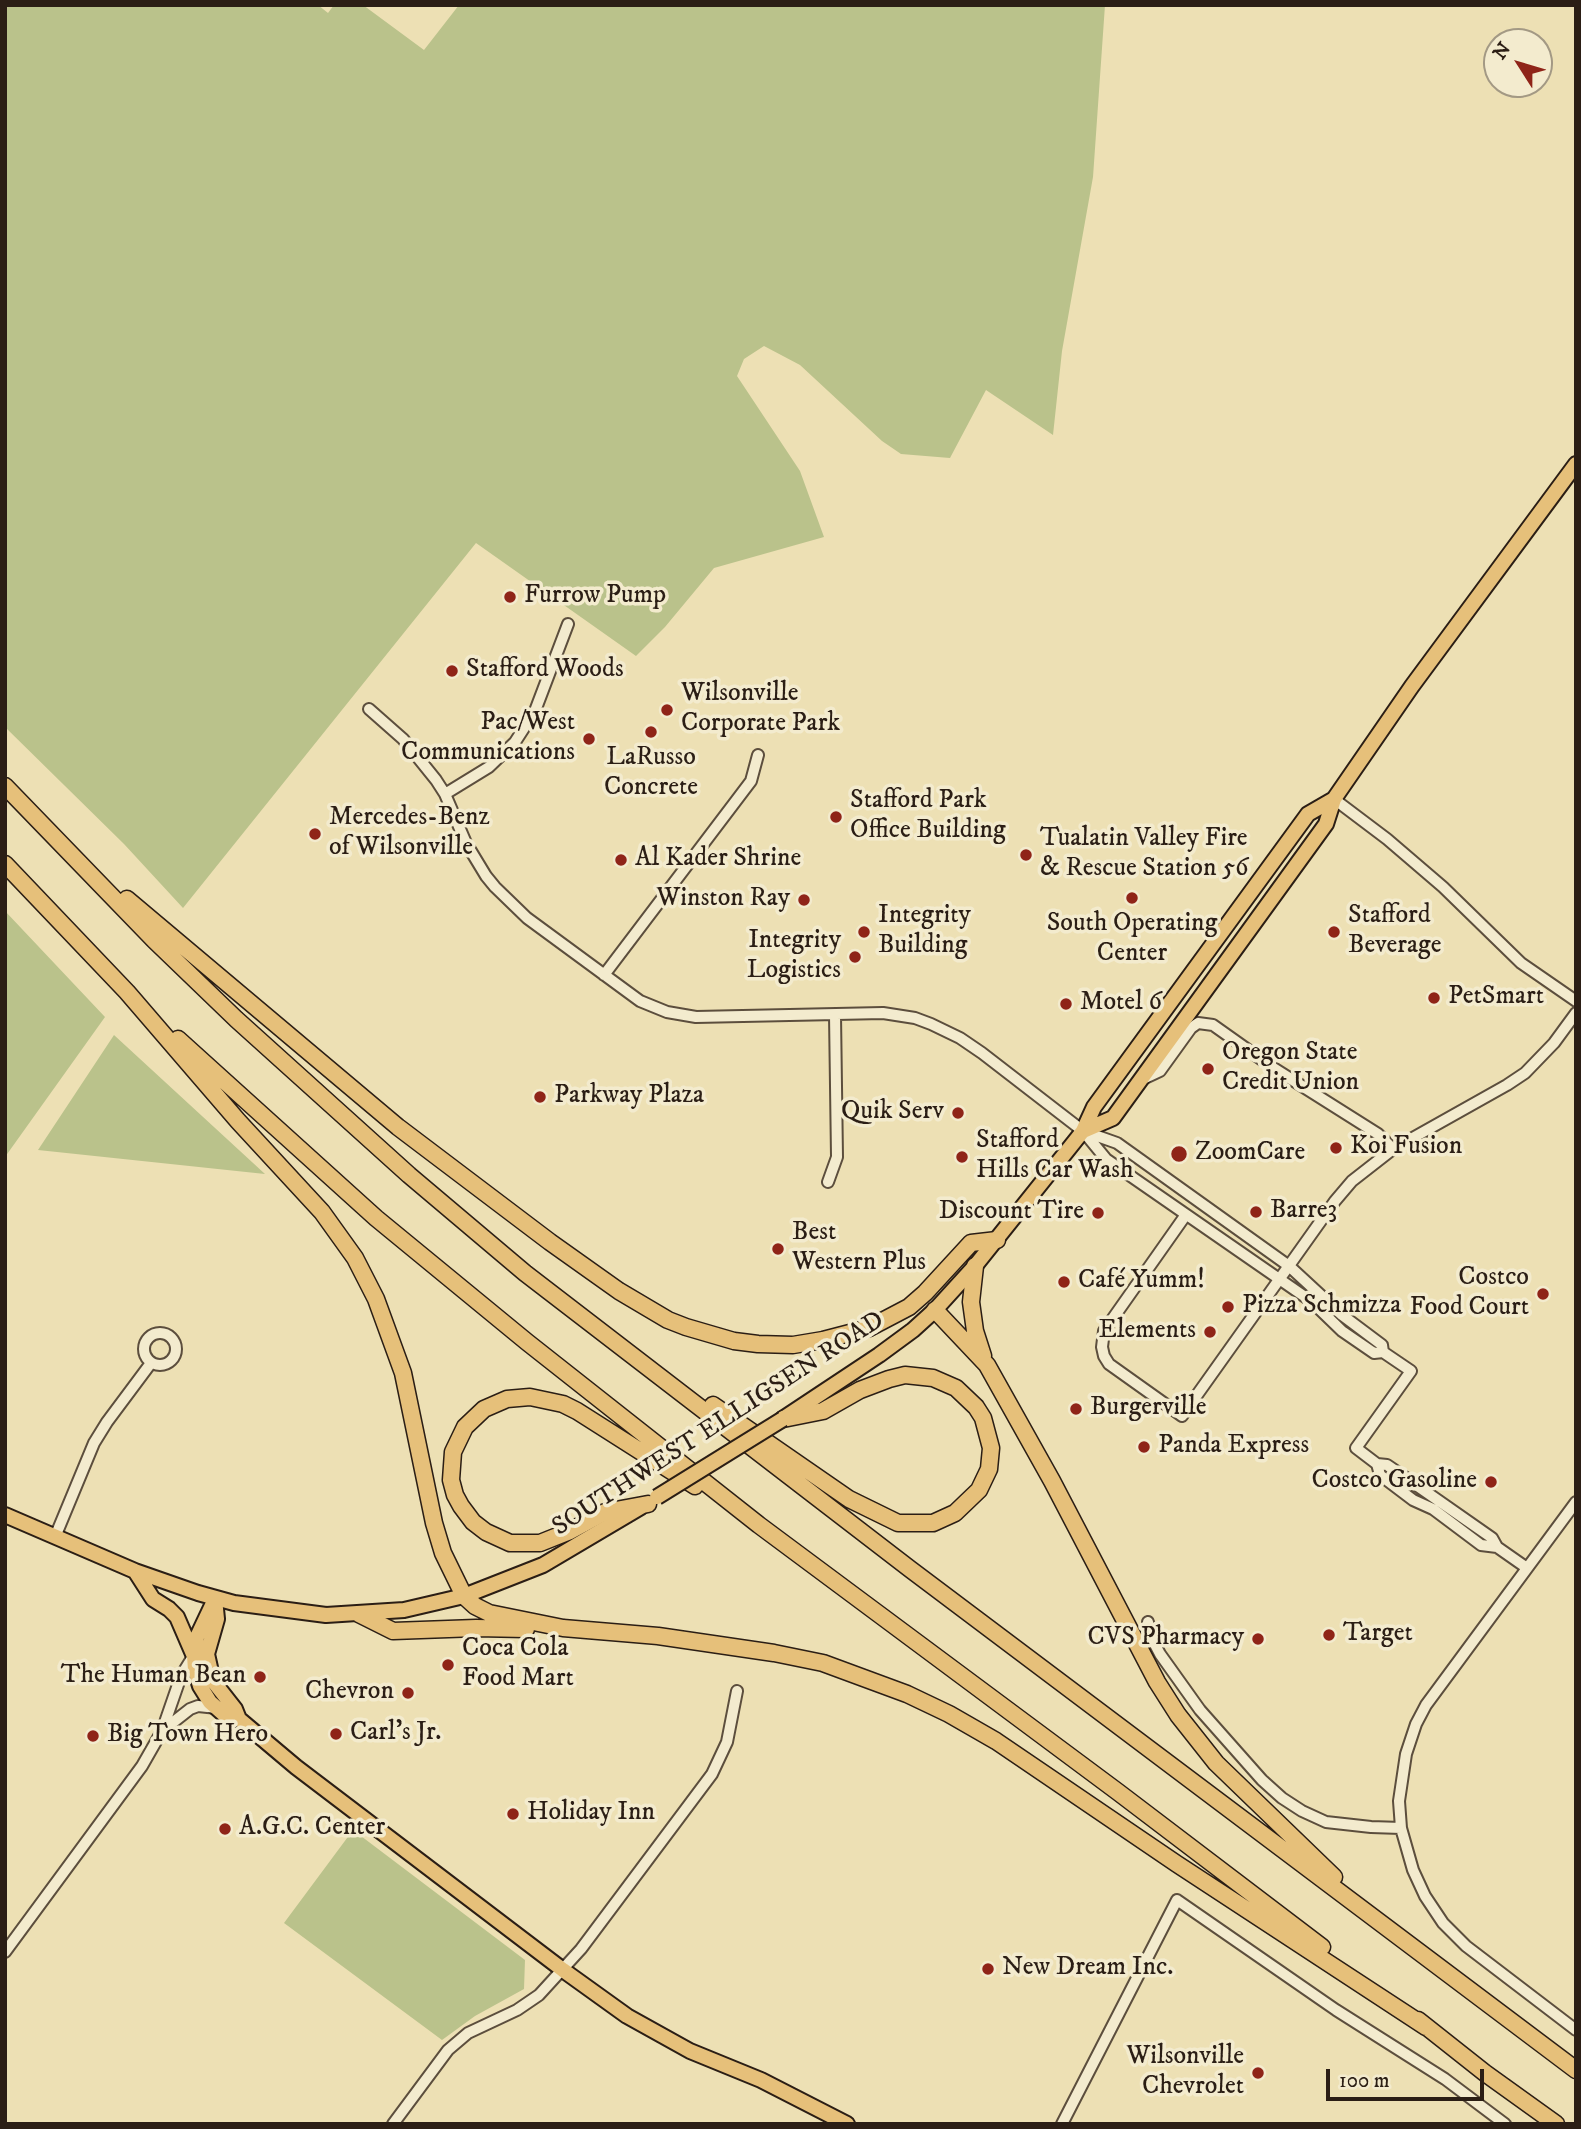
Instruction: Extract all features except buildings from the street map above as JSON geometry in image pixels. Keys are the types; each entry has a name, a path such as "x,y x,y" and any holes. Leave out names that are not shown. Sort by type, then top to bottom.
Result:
{"highway":[{"path":"5,786 72,852 154,940 323,1098 494,1247 910,1569 1576,2070"},
{"path":"72,852 398,1127 619,1291 677,1324 708,1334 758,1344 793,1345 869,1328 909,1307 971,1243 997,1240"},
{"path":"5,864 127,992 238,1121 322,1212 355,1258 376,1299 403,1373 434,1523 443,1553 464,1596 475,1606 489,1613 563,1628 658,1636 774,1653 823,1663 907,1693 996,1741 1426,2027"},
{"path":"127,992 376,1218 527,1342 759,1525 1118,1792 1485,2073 1556,2124"},
{"path":"975,1266 971,1302 975,1331 987,1365 1052,1480 1157,1682 1178,1715 1216,1763 1378,1920"},
{"path":"935,1310 987,1365"},
{"path":"642,1362 718,1408 849,1499 898,1523 933,1523 955,1513 979,1490 989,1469 991,1448 984,1418 956,1388 933,1377 905,1375 889,1379 860,1390 813,1415 783,1419"},
{"path":"652,1500 605,1512 540,1543 510,1543 486,1532 473,1522 461,1506 451,1480 453,1452 465,1427 474,1417 496,1402 520,1396 548,1401 577,1411 759,1525"},
{"path":"359,1614 393,1631 563,1628"}],"main road":[{"name":"SOUTHWEST ELLIGSEN ROAD","path":"1083,1130 1114,1118 1326,824 1334,799 1412,686 1576,464"},
{"name":"SOUTHWEST ELLIGSEN ROAD","path":"5,1515 135,1571 215,1598 308,1614 359,1614 404,1610 464,1596 542,1565 783,1419 879,1355 935,1310 997,1240 1083,1130 1094,1107 1308,814 1334,799"},
{"path":"135,1571 153,1599 177,1617 203,1672 235,1709 239,1719 296,1767 563,1970 654,2033 773,2085 847,2124"},
{"path":"194,1655 197,1637 215,1598"},
{"path":"215,1598 217,1619 203,1672 203,1692 228,1718 239,1719"}],"street":[{"path":"444,794 489,767 515,742 535,711 568,624"},
{"path":"369,709 408,744 444,794 466,843 495,887 527,918 640,1001 667,1012 696,1017 883,1013 915,1018 931,1024 960,1038 1083,1130 1106,1159 1311,1301 1342,1331 1374,1353 1383,1352 1411,1371 1356,1448 1377,1464 1387,1465 1492,1538 1497,1547 1527,1568"},
{"path":"604,975 751,781 758,755"},
{"path":"1334,799 1420,867 1521,963 1576,1001"},
{"path":"1185,1216 1104,1331 1102,1347 1109,1364 1182,1416 1352,1181 1393,1149 1507,1086 1525,1073 1554,1043 1576,1013"},
{"path":"828,1182 837,1157 835,1015"},
{"path":"1141,1081 1160,1071 1191,1028 1198,1023 1213,1025 1275,1069 1378,1135 1393,1149"},
{"path":"1083,1130 1117,1143 1289,1266 1342,1315 1382,1345 1383,1352"},
{"path":"55,1537 94,1443 150,1363"},
{"path":"1576,1502 1433,1693 1416,1724 1401,1779 1401,1828 1413,1870 1436,1914 1449,1930 1480,1957 1576,2030"},
{"path":"1148,1622 1150,1635 1160,1654 1200,1710 1262,1780 1282,1798 1326,1822 1401,1828"},
{"path":"5,1952 132,1782 162,1731 181,1676 194,1655"},
{"path":"393,2124 438,2062 458,2041 468,2033 533,2000 544,1992 563,1970 659,1848 712,1774 727,1742 737,1691"},
{"path":"162,1731 190,1709 198,1706 216,1708"},
{"path":"1062,2124 1177,1900 1336,2010 1445,2079 1505,2124"}],"green space":[{"path":"5,5 318,5 328,13 334,5 363,5 424,50 459,5 1105,5 1093,177 1062,351 1053,435 986,390 950,458 901,454 882,441 800,365 764,346 744,359 737,376 800,471 824,537 714,568 665,627 636,656 476,543 183,908 124,844 5,727"},
{"path":"5,911 105,1017 5,1157"},
{"path":"114,1035 265,1174 38,1150"},
{"path":"353,1830 525,1960 524,1989 475,2016 442,2040 284,1923"}],"place":[{"name":"Furrow Pump","path":"510,597"},
{"name":"Stafford Woods","path":"452,671"},
{"name":"Wilsonville Corporate Park","path":"667,710"},
{"name":"LaRusso Concrete","path":"651,732"},
{"name":"Pac/West Communications","path":"589,739"},
{"name":"Stafford Park Office Building","path":"836,817"},
{"name":"Mercedes-Benz of Wilsonville","path":"315,834"},
{"name":"Tualatin Valley Fire & Rescue Station 56","path":"1026,855"},
{"name":"Al Kader Shrine","path":"621,860"},
{"name":"South Operating Center","path":"1132,898"},
{"name":"Winston Ray","path":"804,900"},
{"name":"Integrity Building","path":"864,932"},
{"name":"Stafford Beverage","path":"1334,932"},
{"name":"Integrity Logistics","path":"855,957"},
{"name":"PetSmart","path":"1434,998"},
{"name":"Motel 6","path":"1066,1004"},
{"name":"Oregon State Credit Union","path":"1208,1069"},
{"name":"Parkway Plaza","path":"540,1097"},
{"name":"Quik Serv","path":"958,1113"},
{"name":"Koi Fusion","path":"1336,1148"},
{"name":"ZoomCare","path":"1179,1154"},
{"name":"Stafford Hills Car Wash","path":"962,1157"},
{"name":"Barre3","path":"1256,1212"},
{"name":"Discount Tire","path":"1098,1213"},
{"name":"Best Western Plus","path":"778,1249"},
{"name":"Café Yumm!","path":"1064,1282"},
{"name":"Costco Food Court","path":"1543,1294"},
{"name":"Pizza Schmizza","path":"1228,1307"},
{"name":"Elements","path":"1210,1332"},
{"name":"Burgerville","path":"1076,1409"},
{"name":"Panda Express","path":"1144,1447"},
{"name":"Costco Gasoline","path":"1491,1482"},
{"name":"Target","path":"1329,1635"},
{"name":"CVS Pharmacy","path":"1258,1639"},
{"name":"Coca Cola Food Mart","path":"448,1665"},
{"name":"The Human Bean","path":"260,1677"},
{"name":"Chevron","path":"408,1693"},
{"name":"Carl's Jr.","path":"336,1734"},
{"name":"Big Town Hero","path":"93,1736"},
{"name":"Holiday Inn","path":"513,1814"},
{"name":"A.G.C. Center","path":"225,1829"},
{"name":"New Dream Inc.","path":"988,1969"},
{"name":"Wilsonville Chevrolet","path":"1258,2073"}]}
